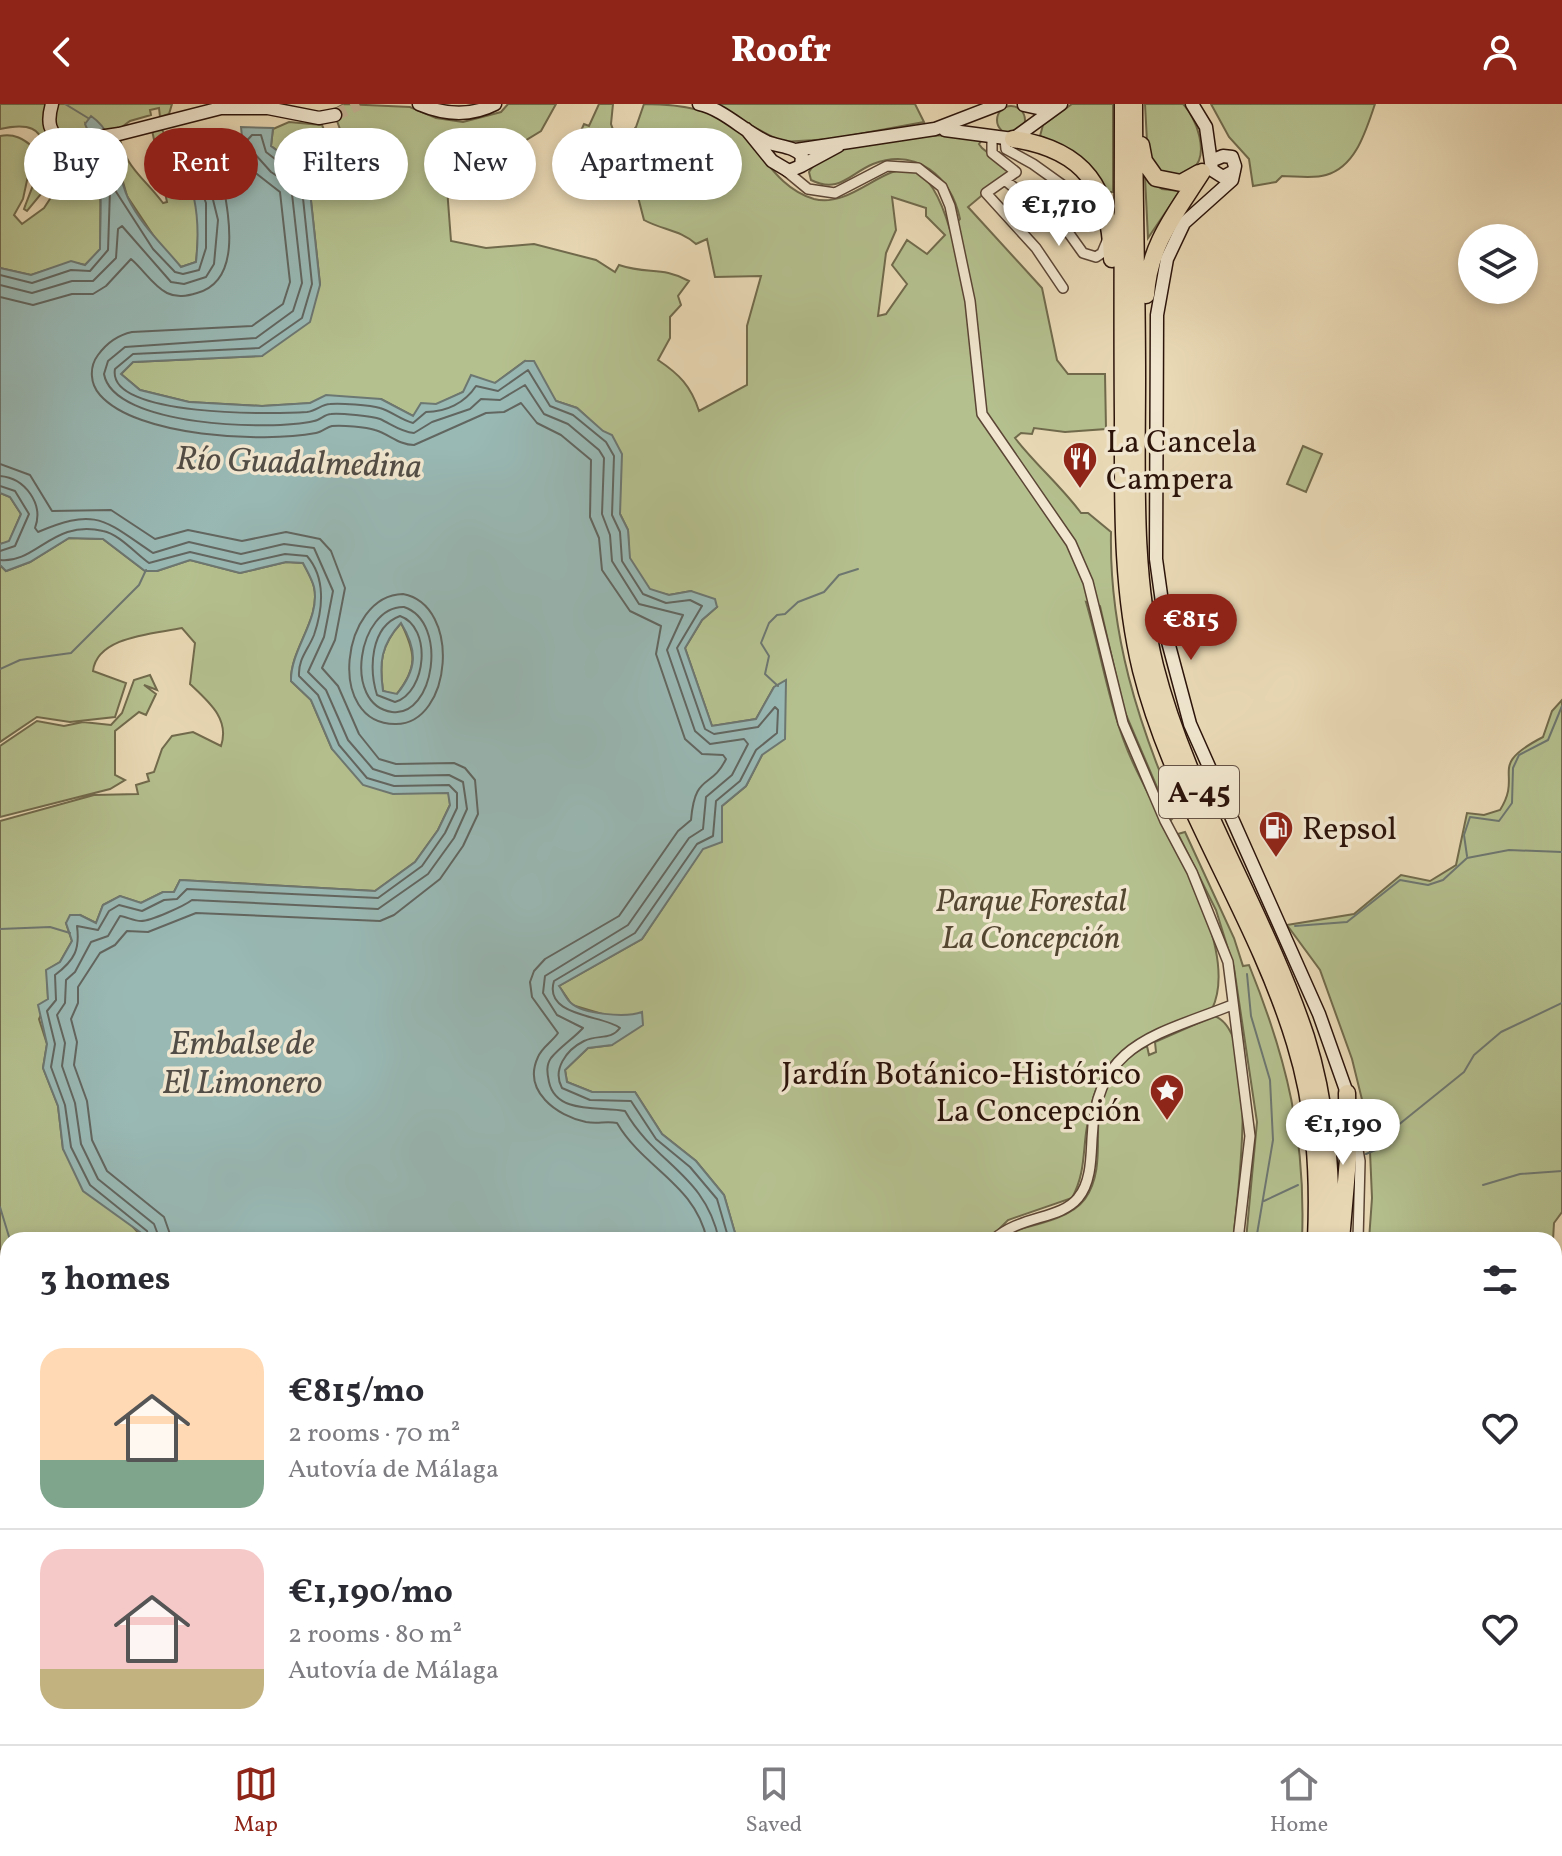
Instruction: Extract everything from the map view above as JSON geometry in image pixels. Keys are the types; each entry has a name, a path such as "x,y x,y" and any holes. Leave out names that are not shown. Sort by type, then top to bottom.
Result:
{"highway":[{"path":"1130,108 1144,161 1156,178 1181,183 1210,168"},
{"name":"A-45","path":"1130,108 1137,328 1139,551 1143,608 1155,666 1175,733 1282,974 1306,1037 1328,1139 1331,1232"},
{"name":"A-45","path":"1130,108 1123,441 1129,610 1161,735 1271,980 1303,1075 1316,1141 1316,1232"},
{"path":"1008,136 1050,149 1079,166 1100,192 1110,219 1120,614 1148,725 1177,799 1303,1075"},
{"path":"1137,328 1145,303 1152,256 1161,234 1210,168"},
{"path":"1342,1232 1348,1159 1347,1093"}],"street":[{"path":"52,104 48,117 51,131 57,138 69,142 119,134 221,108 268,108 319,118 335,115"},
{"path":"419,104 439,113 466,113 495,104"},
{"path":"699,104 714,108 746,129 802,156 800,167 806,182 821,192"},
{"path":"1023,104 1042,109 1060,104"},
{"path":"1023,104 1031,120 1008,136 992,153 1016,172 986,193 1036,248 1063,288"},
{"path":"929,130 1008,136 1060,104"},
{"path":"783,168 781,156 792,150 929,130 998,105"},
{"path":"998,105 991,122 1008,136"},
{"path":"1195,106 1233,164 1228,185 1206,200 1184,223 1167,259 1157,315 1154,506 1156,559 1167,638 1186,712 1203,758 1319,1014 1347,1093 1360,1161 1358,1232"},
{"path":"1206,127 1210,168 1206,200"},
{"path":"746,129 772,161 808,189 821,192 846,190 866,175 900,164 918,168 942,187 950,206 970,301 982,414 1071,543 1088,582 1123,723 1228,962 1250,1136 1239,1232"},
{"path":"1008,136 1006,149 1110,219"},
{"path":"783,168 800,167 844,142"},
{"path":"1210,168 1223,156 1233,164"},
{"path":"1210,168 1223,177 1233,164"},
{"path":"1006,181 1068,232 1083,253 1096,257 1112,237"},
{"path":"1004,1232 1018,1221 1061,1211 1077,1200 1090,1163 1098,1090 1120,1057 1232,1005"}],"green space":[{"path":"0,104 47,104 45,128 0,129"},
{"path":"56,104 172,104 169,114 160,117 159,108 150,110 151,115 130,121 121,128 92,128 86,124 88,128 58,128"},
{"name":"Parque Forestal La Concepción","path":"344,104 410,107 436,118 463,122 501,112 508,104 556,104 541,131 536,134 536,128 424,128 424,200 448,200 451,241 486,248 534,244 596,260 615,272 619,265 679,276 689,281 678,296 681,305 670,317 670,338 658,360 683,381 699,411 747,385 747,326 761,276 715,277 707,239 696,244 644,220 639,200 742,200 742,134 784,182 814,199 834,199 889,173 906,169 921,175 936,194 950,230 960,219 949,190 930,169 917,163 889,160 873,164 844,181 829,185 811,180 809,172 821,160 863,144 943,135 982,140 979,144 982,148 1011,171 968,207 1042,288 1057,360 1068,374 1105,374 1106,429 1065,432 1034,428 1032,434 1021,433 1015,438 1081,513 1088,513 1111,532 1115,606 1121,642 1138,711 1177,814 1171,820 1124,710 1100,606 1086,602 1120,731 1206,915 1216,950 1219,982 1212,1009 1142,1038 1111,1062 1100,1080 1092,1103 1081,1174 1072,1198 1008,1220 996,1232 735,1232 724,1195 696,1161 662,1134 635,1092 592,1092 567,1082 565,1070 588,1048 612,1045 630,1017 609,1016 572,1005 559,986 642,939 703,848 722,806 746,786 762,755 774,687 756,719 712,726 685,648 702,620 717,607 691,591 669,595 650,590 629,558 628,530 620,514 603,432 577,408 556,401 525,361 495,383 463,392 413,416 381,399 262,406 189,402 140,390 121,374 133,362 262,356 320,284 311,200 408,200 408,128 340,128 333,110","holes":["892,197 926,208 926,216 945,235 927,254 907,240 892,265 907,284 886,314 878,316 886,253 896,230"]},
{"name":"Parque Forestal La Concepción","path":"599,104 613,104 612,128 582,128 584,124 589,126"},
{"name":"Parque Forestal La Concepción","path":"644,104 685,107 724,120 735,128 635,128"},
{"path":"711,104 915,104 924,122 832,139 782,142"},
{"path":"1072,104 1113,104 1113,192 1107,192 1069,150 1040,136 1043,125"},
{"path":"1145,104 1183,104 1188,110 1201,145 1198,162 1191,171 1169,178 1148,160"},
{"path":"1211,104 1375,104 1358,146 1336,171 1316,177 1282,176 1276,182 1253,186 1249,159 1229,137"},
{"path":"1011,106 1021,110 1025,120 1021,130 1011,134 1001,130 997,120 1001,110"},
{"name":"Parque Forestal La Concepción","path":"289,122 322,125 323,128 275,128"},
{"path":"10,135 24,141 24,194 14,215 22,224 44,208 49,200 100,200 101,249 85,265 71,262 31,275 0,268 0,136"},
{"path":"128,160 144,181 144,200 160,200 163,203 167,200 196,200 196,262 181,267 159,244 128,198"},
{"path":"1145,177 1162,189 1180,191 1148,238"},
{"path":"27,200 36,200 27,211 24,209"},
{"path":"1303,446 1322,454 1306,492 1287,484"},
{"path":"0,493 10,497 21,514 9,542 0,544"},
{"path":"69,538 103,539 145,571 157,571 190,560 240,573 286,562 303,563 313,584 315,599 310,622 295,657 291,681 311,700 332,749 431,792 449,793 450,805 438,830 415,862 375,891 180,880 174,892 163,892 141,903 120,896 103,905 96,923 80,915 66,923 72,941 60,962 47,970 48,999 39,1019 47,1044 43,1068 58,1106 63,1149 137,1232 0,1232 0,821 94,795 138,794 136,785 149,781 147,774 154,772 162,749 172,736 193,732 221,746 223,727 216,712 190,684 195,643 182,628 128,639 105,650 97,659 93,671 126,683 115,717 70,722 37,717 0,742 0,565 6,571 30,562"},
{"path":"401,623 410,643 412,660 408,677 396,695 383,691 381,671 385,647"},
{"path":"150,675 157,690 144,685 156,694 146,715 139,712 115,731 115,775 125,780 110,789 0,817 0,746 37,721 64,726 83,722 111,725 122,713 134,680"},
{"path":"1562,700 1562,1212 1554,1223 1553,1232 1370,1232 1372,1198 1369,1128 1352,1059 1320,970 1287,925 1354,914 1401,875 1430,881 1456,865 1467,813 1484,815 1500,810 1509,787 1510,763 1525,747 1543,737 1552,711"},
{"path":"1185,832 1234,938 1243,966 1249,965 1274,1033 1297,1133 1302,1232 1247,1232 1257,1122 1234,968 1216,910 1178,834"},
{"name":"Jardín Botánico-Histórico La Concepción","path":"1214,1016 1228,1028 1237,1052 1242,1083 1241,1156 1234,1232 1009,1232 1069,1212 1085,1199 1094,1180 1098,1119 1108,1079 1123,1061 1147,1046 1149,1055 1156,1052 1155,1042"}],"water":[{"name":"Embalse de El Limonero","path":"91,116 103,128 87,128 85,124"},
{"name":"Embalse de El Limonero","path":"241,127 273,128 274,200 311,200 320,285 310,322 262,356 133,362 121,374 140,390 189,402 262,406 310,403 326,395 381,399 413,416 421,403 436,404 463,392 471,375 495,383 525,361 534,361 556,401 577,408 612,435 622,454 620,514 628,530 630,558 650,589 669,595 691,591 715,599 717,607 702,620 685,648 712,726 756,719 774,687 786,680 785,739 762,755 746,786 722,806 722,842 703,849 642,939 559,986 571,1003 585,1010 615,1015 642,1012 643,1025 612,1045 588,1048 565,1070 567,1082 592,1092 635,1092 662,1134 696,1161 724,1195 735,1232 140,1232 83,1191 63,1149 58,1106 43,1068 47,1044 38,1005 48,999 46,970 60,962 72,941 66,923 70,915 80,915 96,923 103,905 120,896 141,903 163,892 174,892 180,880 375,891 415,862 438,830 450,805 448,793 393,794 363,785 332,749 311,700 291,681 295,658 310,623 315,599 313,584 303,563 286,562 240,573 190,560 157,571 145,571 103,539 69,538 30,562 6,571 0,565 0,544 9,541 21,514 10,497 0,493 0,268 31,275 71,261 85,265 100,249 101,200 128,198 146,226 181,267 196,262 198,229 194,200 258,200 258,128","holes":["401,623 412,651 412,668 404,685 397,694 383,691 381,671 385,647"]}],"waterway":[{"path":"65,104 88,118"},
{"path":"778,686 765,674 769,656 761,643 769,623 798,602 824,592 839,575 858,569"},
{"path":"0,669 20,660 71,653 139,585 146,570"},
{"path":"1467,856 1464,835 1470,817 1499,821 1512,803 1513,768 1519,755 1548,740 1562,706"},
{"path":"1295,926 1347,922 1400,880 1428,885 1443,880 1467,858 1509,850 1562,852"},
{"path":"0,929 50,927 70,933"},
{"path":"1247,974 1251,1016 1270,1080 1273,1140 1257,1232"},
{"path":"1366,1154 1378,1149 1397,1126 1464,1072 1474,1055 1501,1032 1562,1003"},
{"path":"1483,1185 1520,1174 1562,1171"},
{"path":"1264,1201 1298,1185"},
{"path":"0,1207 8,1232"}],"tunnel":[{"path":"335,115 359,104"}],"place":[{"name":"La Cancela Campera","path":"1080,490"},
{"name":"Repsol","path":"1276,859"},
{"name":"Jardín Botánico-Histórico La Concepción","path":"1167,1122"}],"water label":[{"name":"Río Guadalmedina","path":"299,461"}]}
